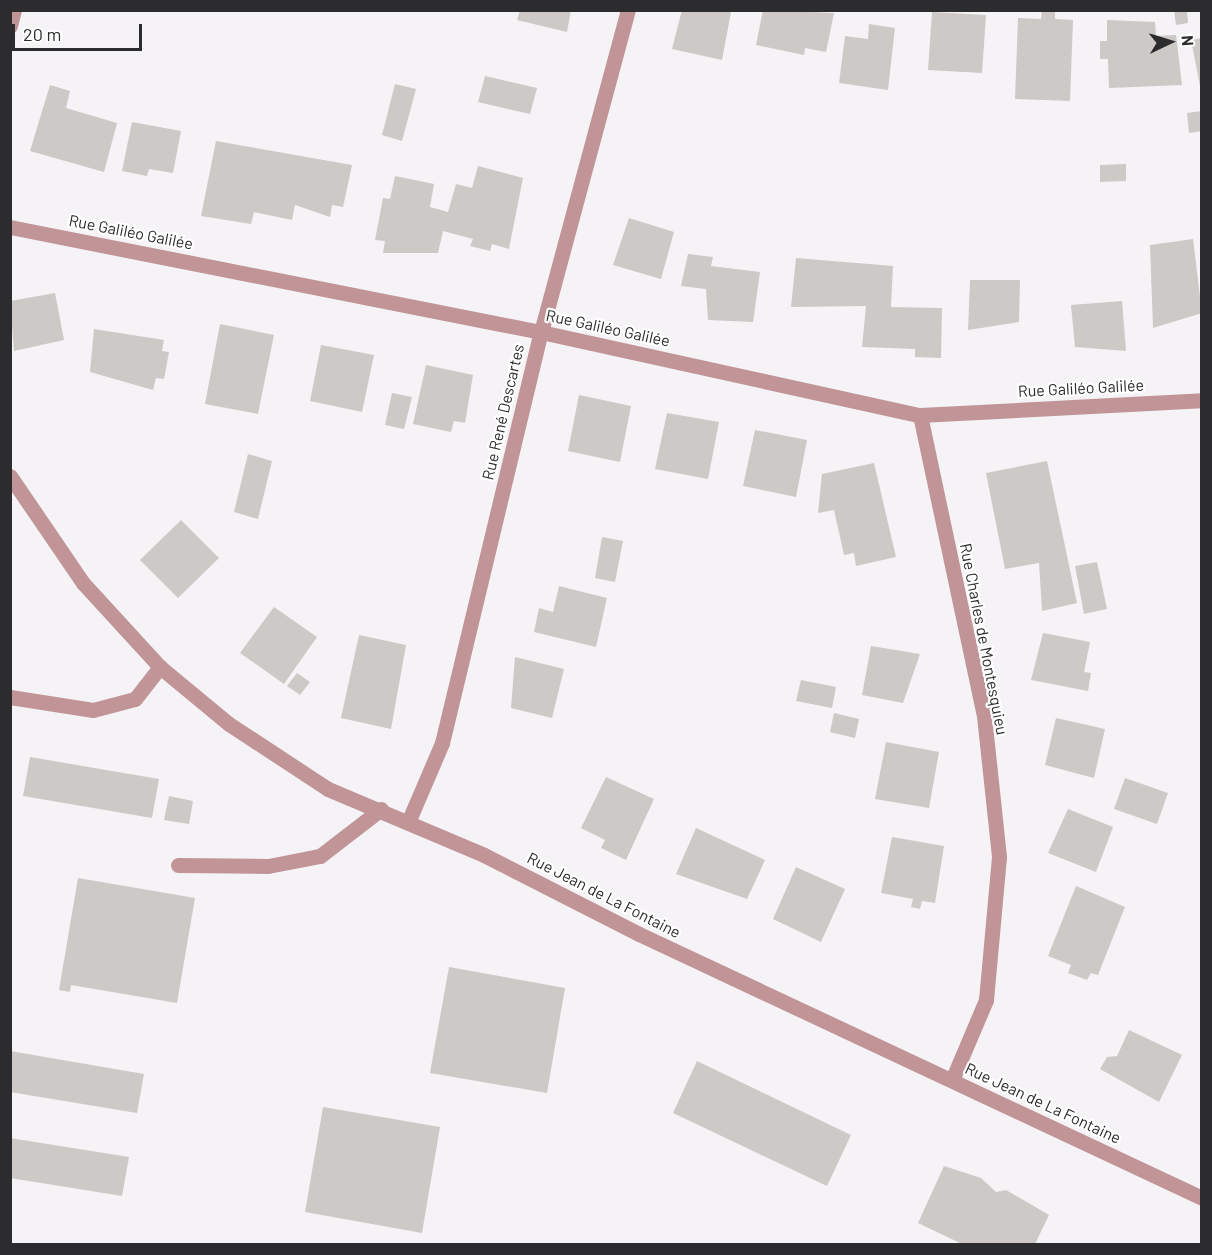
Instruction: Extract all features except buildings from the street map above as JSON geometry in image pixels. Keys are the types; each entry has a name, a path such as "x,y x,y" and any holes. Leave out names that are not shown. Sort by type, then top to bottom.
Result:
{"street":[{"path":"10,26 14,10"},
{"name":"Rue René Descartes","path":"409,820 442,743 541,332 628,10"},
{"name":"Rue Galiléo Galilée","path":"10,227 541,332 920,415 1202,400"},
{"name":"Rue Charles de Montesquieu","path":"920,415 984,716 999,857 986,1000 952,1080"},
{"name":"Rue Jean de La Fontaine","path":"10,476 83,583 160,667 229,724 328,789 409,820 1202,1198"},
{"path":"10,697 93,710 135,699 160,667"},
{"path":"178,865 268,866 320,856 381,809"}]}
